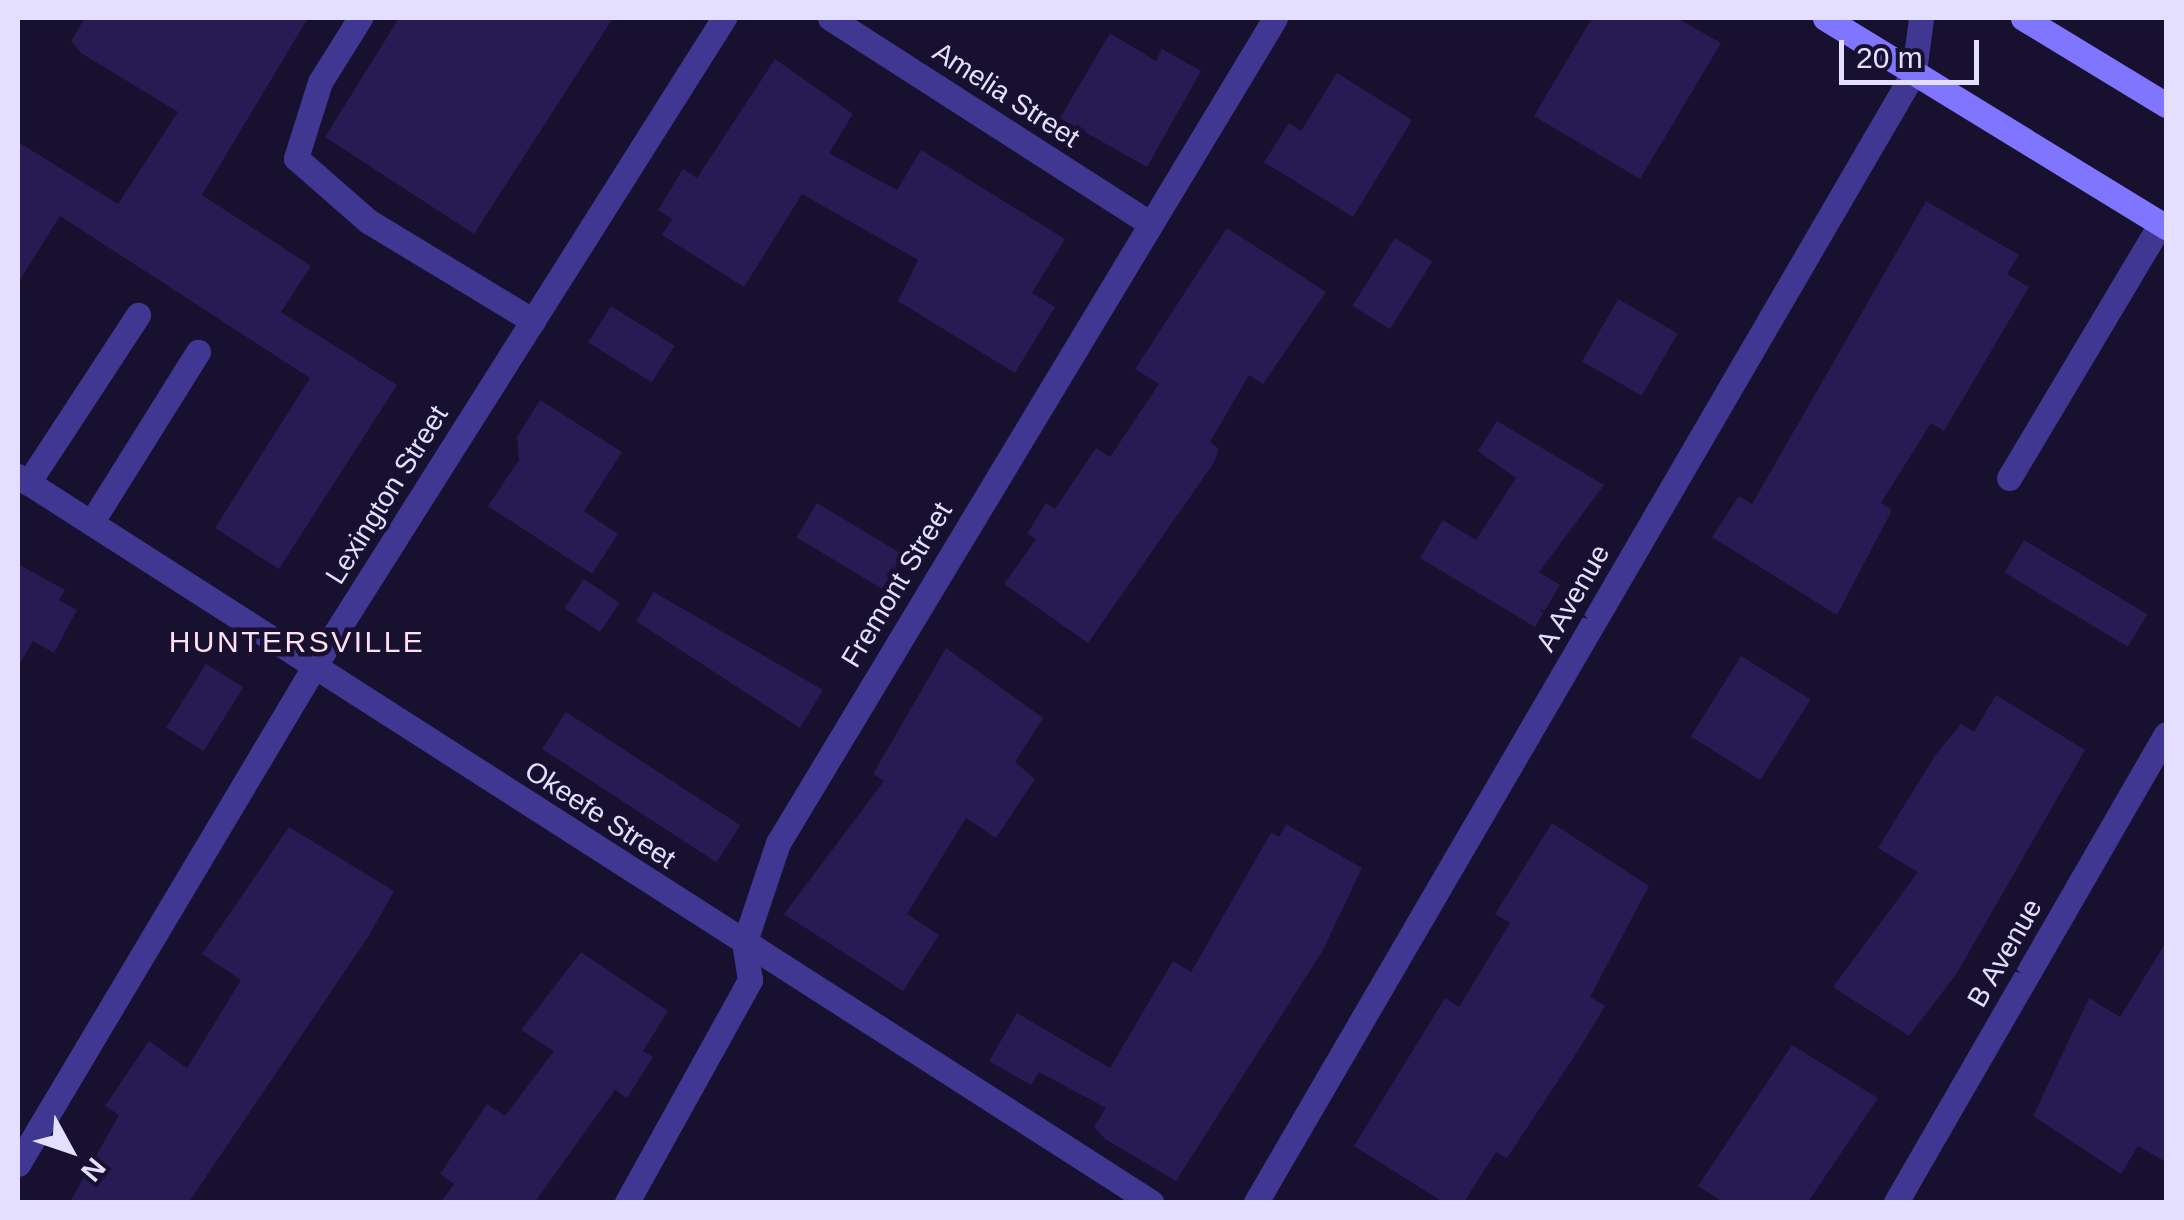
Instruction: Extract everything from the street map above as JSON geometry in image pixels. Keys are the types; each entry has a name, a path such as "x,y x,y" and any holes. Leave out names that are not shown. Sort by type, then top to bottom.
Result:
{"main road":[{"path":"1825,18 2164,225"},
{"path":"2022,18 2166,105"}],"street":[{"path":"360,18 314,96 296,158 368,221 532,321"},
{"name":"Lexington Street","path":"18,1164 314,667 724,18"},
{"name":"Amelia Street","path":"830,18 1150,223"},
{"name":"Fremont Street","path":"627,1202 729,1028 750,975 744,944 778,843 1275,18"},
{"name":"A Avenue","path":"1256,1202 1914,72 1921,18"},
{"path":"2009,478 2164,225"},
{"path":"23,479 138,315"},
{"path":"91,523 198,352"},
{"name":"Okeefe Street","path":"23,479 1151,1202"},
{"name":"B Avenue","path":"1896,1202 2166,734"}],"building":[{"path":"85,18 308,18 202,195 311,266 281,312 397,385 279,569 215,528 310,378 60,216 18,283 18,142 118,204 178,112 81,53 71,41"},
{"path":"399,18 613,18 474,234 325,137"},
{"path":"1592,18 1677,18 1721,43 1640,179 1534,116"},
{"path":"1110,33 1156,61 1162,49 1201,71 1147,167 1060,118"},
{"path":"775,59 853,114 829,153 897,190 921,150 1065,239 1032,293 1055,307 1015,373 898,301 918,260 802,194 744,287 662,235 672,219 658,210 683,169 697,178"},
{"path":"1337,73 1412,120 1353,217 1264,162 1289,123 1301,131"},
{"path":"1926,201 2019,255 2007,274 2029,287 1944,431 1931,423 1881,503 1892,510 1837,615 1712,537 1739,496 1752,504"},
{"path":"1227,228 1326,292 1263,384 1249,375 1210,442 1219,449 1213,464 1088,643 1004,584 1036,539 1027,534 1046,503 1055,509 1096,448 1110,457 1159,384 1135,369"},
{"path":"1395,238 1432,261 1390,329 1353,306"},
{"path":"1618,299 1678,334 1642,396 1582,361"},
{"path":"611,306 675,346 652,382 588,342"},
{"path":"540,400 622,452 584,511 618,534 592,574 488,506 519,460 517,437"},
{"path":"1497,421 1604,485 1539,572 1560,585 1535,627 1420,558 1443,520 1476,540 1516,478 1478,451"},
{"path":"817,503 903,555 882,589 796,537"},
{"path":"2024,540 2147,614 2128,647 2004,573"},
{"path":"18,564 65,590 59,600 77,610 54,653 33,641 18,667"},
{"path":"584,579 620,603 600,632 564,608"},
{"path":"654,592 823,690 800,728 636,621"},
{"path":"946,648 1043,718 1015,762 1035,779 996,838 966,818 907,914 939,935 903,991 784,914 884,781 873,774"},
{"path":"1741,656 1811,699 1760,780 1691,737"},
{"path":"206,664 243,687 204,751 166,728"},
{"path":"1996,695 2085,750 1957,973 1909,1036 1833,987 1918,872 1878,848 1936,754 1961,724 1974,732"},
{"path":"566,712 740,825 716,862 542,749"},
{"path":"1552,823 1649,886 1590,997 1605,1006 1581,1046 1507,1158 1496,1152 1464,1202 1443,1202 1354,1146 1445,998 1459,1007 1510,923 1495,914"},
{"path":"1286,824 1362,868 1323,950 1176,1181 1105,1139 1094,1127 1106,1108 1039,1072 1031,1085 989,1061 1017,1013 1110,1068 1173,961 1191,972 1271,833 1279,837"},
{"path":"289,827 394,891 368,937 189,1202 70,1202 119,1115 105,1106 149,1041 187,1068 241,980 202,954"},
{"path":"2166,942 2166,1162 2138,1146 2121,1174 2033,1116 2089,998 2120,1017"},
{"path":"581,952 668,1011 643,1051 653,1057 627,1098 615,1090 535,1202 441,1202 454,1184 440,1174 487,1104 505,1116 554,1051 521,1030"},
{"path":"1792,1045 1878,1098 1808,1202 1723,1202 1698,1186"}],"district":[{"name":"HUNTERSVILLE","path":"297,642"}]}
